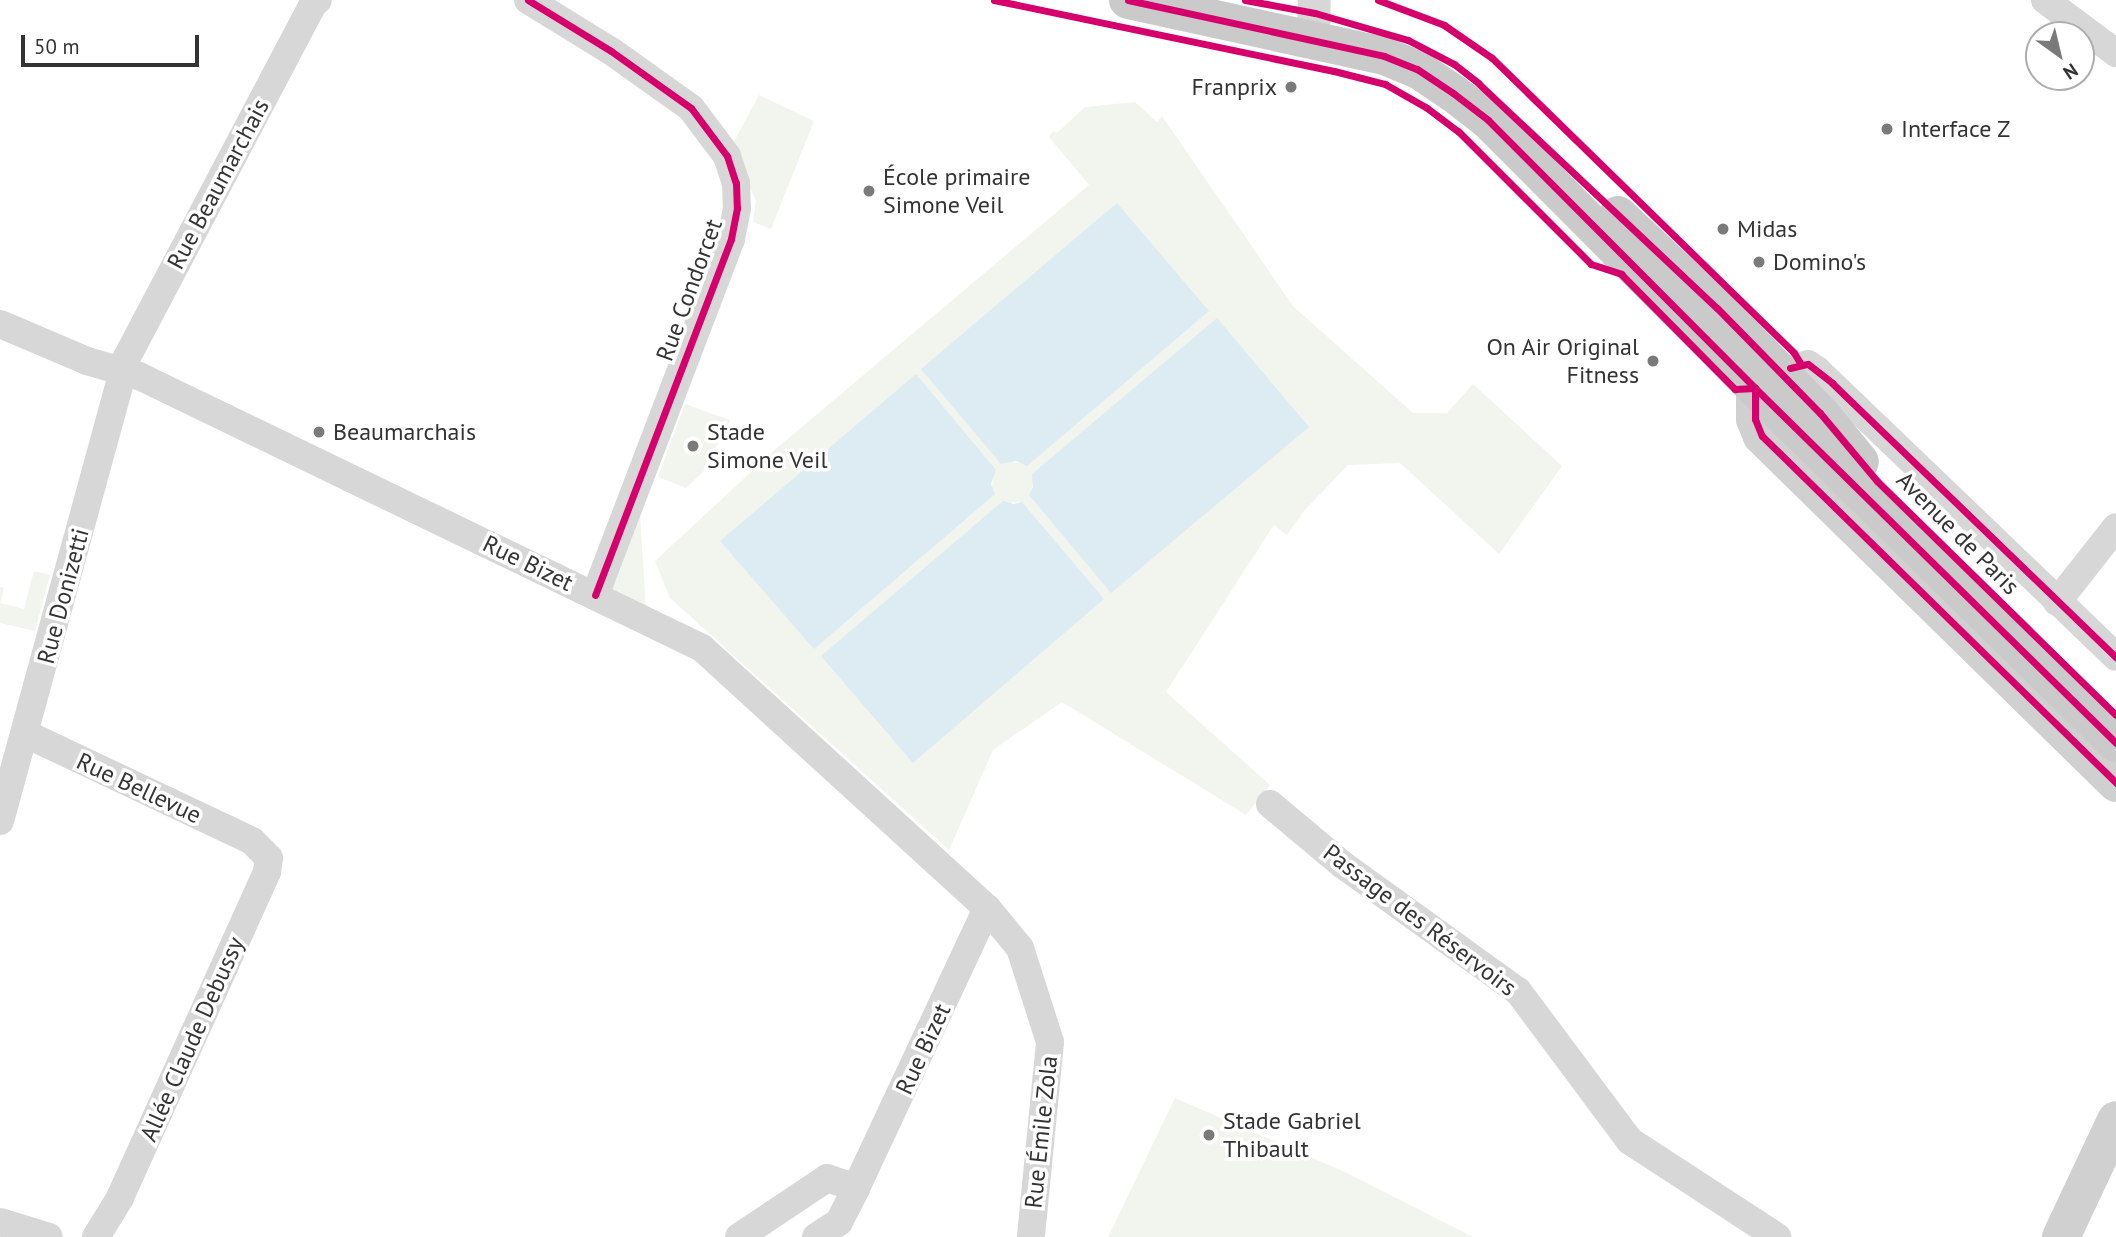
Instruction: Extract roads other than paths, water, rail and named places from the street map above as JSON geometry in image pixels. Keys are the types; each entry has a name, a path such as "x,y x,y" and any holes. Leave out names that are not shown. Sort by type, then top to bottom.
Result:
{"main road":[{"path":"1128,0 1314,17"},
{"path":"1245,0 1314,17"},
{"name":"Avenue de Paris","path":"1314,17 1384,56 1417,69 1488,120 1767,380 2116,743"},
{"path":"1767,380 1755,419 1762,436 2116,783"},
{"name":"Avenue de Paris","path":"1767,380 1820,413 1877,481 2116,715"},
{"path":"2061,1237 2116,1120"}],"street":[{"name":"Rue Condorcet","path":"528,0 611,51 691,107 727,156 737,183 737,208 731,239 594,595"},
{"path":"2045,0 2116,53"},
{"name":"Rue Beaumarchais","path":"122,371 310,1"},
{"name":"Rue Bizet","path":"0,324 87,361 152,382 702,648 987,908 1020,948"},
{"name":"Avenue de Paris","path":"1767,380 1801,364 1813,366 2116,657"},
{"name":"Rue Donizetti","path":"0,821 26,734 122,371"},
{"path":"2057,603 2116,527"},
{"name":"Rue Bellevue","path":"26,734 252,841"},
{"name":"Passage des Réservoirs","path":"1270,804 1343,865 1518,991 1630,1141 1777,1237"},
{"name":"Allée Claude Debussy","path":"96,1237 120,1198 267,872 269,858 252,841"},
{"name":"Rue Bizet","path":"816,1237 839,1222 987,908"},
{"name":"Rue Émile Zola","path":"1020,948 1049,1042 1031,1237"},
{"path":"739,1237 827,1178 856,1188"},
{"path":"0,1222 49,1237"}],"place":[{"name":"Franprix","path":"1291,87"},
{"name":"Interface Z","path":"1887,129"},
{"name":"École primaire Simone Veil","path":"869,191"},
{"name":"Midas","path":"1723,229"},
{"name":"Domino's","path":"1759,262"},
{"name":"On Air Original Fitness","path":"1653,361"},
{"name":"Beaumarchais","path":"319,432"},
{"name":"Stade Simone Veil","path":"693,446"},
{"name":"Stade Gabriel Thibault","path":"1209,1135"}]}
